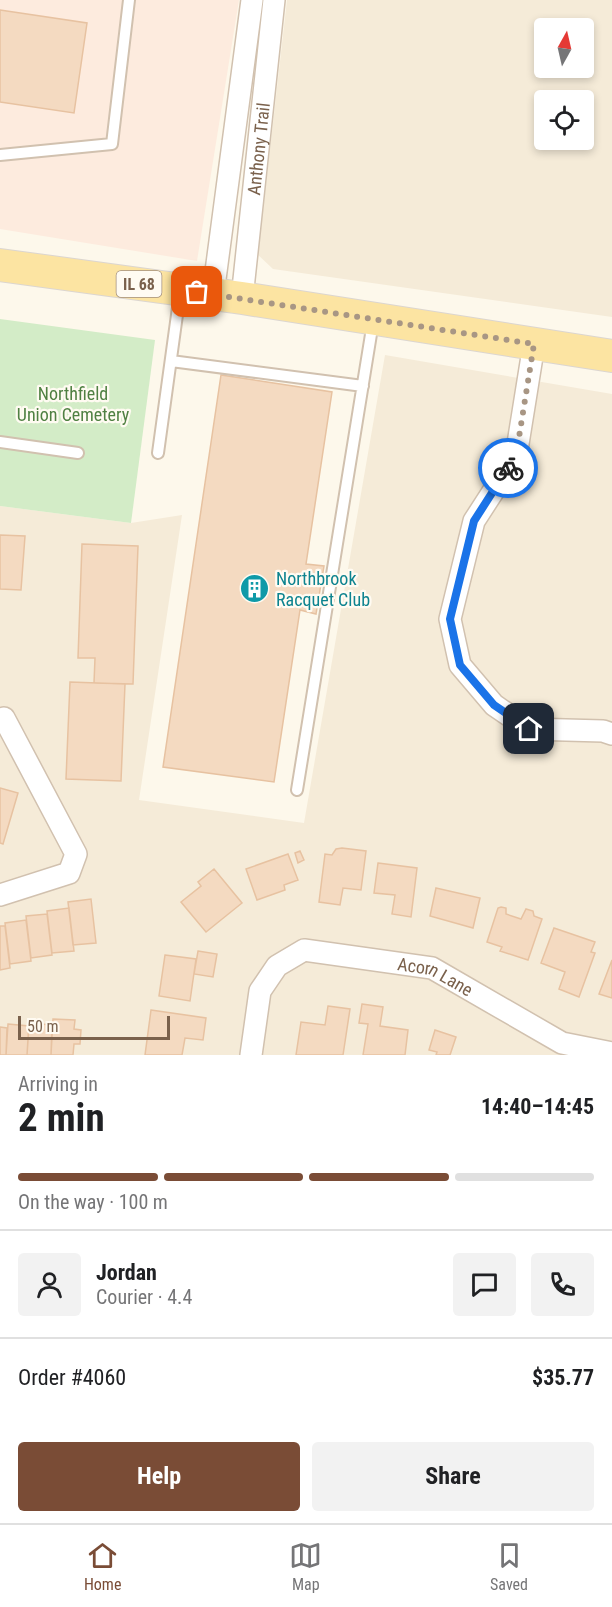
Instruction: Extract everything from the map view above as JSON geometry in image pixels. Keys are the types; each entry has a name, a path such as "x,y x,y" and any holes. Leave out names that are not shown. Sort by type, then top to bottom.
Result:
{"main road":[{"name":"IL 68","path":"0,265 228,296 612,356"}],"street":[{"name":"Anthony Trail","path":"228,296 252,0"},
{"name":"Anthony Trail","path":"228,296 274,0"},
{"path":"534,344 516,456 474,521 450,619 460,665 494,705 529,729 603,731 612,734"},
{"path":"0,895 69,873 76,854 4,718"},
{"name":"Acorn Lane","path":"251,1055 260,991 277,966 304,950 432,968 562,1043 612,1053"}],"lane":[{"path":"0,155 112,144 129,0"},
{"path":"158,453 180,290"},
{"path":"297,790 374,319"},
{"path":"171,361 363,386"},
{"path":"0,442 78,453"}],"shaded area":[{"path":"0,0 239,0 197,261 0,229"},
{"path":"287,0 612,0 612,317 273,269 255,252 263,211"},
{"path":"385,355 612,394 612,1055 0,1055 0,506 131,523 182,515 139,800 304,823"}],"green space":[{"name":"Northfield Union Cemetery","path":"0,319 155,340 131,523 0,506"}],"building":[{"path":"0,10 87,23 74,113 0,102"},
{"name":"Northbrook Racquet Club","path":"221,375 332,392 306,564 324,566 316,614 300,610 274,782 163,767"},
{"path":"0,535 25,536 21,590 0,589"},
{"path":"82,544 138,546 133,684 94,683 95,658 78,658"},
{"path":"70,682 125,684 121,781 66,779"},
{"path":"0,788 18,793 3,844 0,843"},
{"path":"336,849 366,851 361,890 343,888 340,905 319,902 325,854 332,855"},
{"path":"300,851 304,860 298,863 295,853"},
{"path":"288,854 298,880 284,885 285,890 257,900 246,869"},
{"path":"378,863 417,868 411,917 392,914 395,895 374,893"},
{"path":"214,869 242,903 206,932 181,902 201,886 198,882"},
{"path":"436,888 480,898 473,928 430,916"},
{"path":"91,899 96,943 73,945 68,902"},
{"path":"69,908 74,951 52,953 47,911"},
{"path":"498,908 506,908 506,914 521,919 526,909 533,911 534,916 542,919 528,960 500,951 502,947 487,942"},
{"path":"47,914 52,955 31,958 26,916"},
{"path":"26,920 31,961 10,964 5,923"},
{"path":"0,926 5,926 10,968 0,970"},
{"path":"554,928 595,942 591,952 595,953 579,997 559,989 565,972 541,963"},
{"path":"198,951 217,954 213,977 194,974"},
{"path":"165,955 196,959 190,1001 159,996"},
{"path":"612,960 612,998 599,994"},
{"path":"362,1004 383,1007 380,1026 408,1030 405,1055 363,1055 368,1024 359,1023"},
{"path":"328,1006 350,1009 343,1055 296,1055 301,1022 325,1025"},
{"path":"151,1010 206,1018 203,1040 185,1038 182,1055 145,1055"},
{"path":"53,1019 75,1020 74,1029 81,1030 80,1044 74,1044 73,1055 51,1055"},
{"path":"29,1023 52,1025 51,1055 27,1055"},
{"path":"8,1024 29,1026 27,1055 6,1055"},
{"path":"0,1027 7,1028 6,1055 0,1055"},
{"path":"435,1030 456,1037 450,1055 436,1055 437,1052 429,1050"}],"way so far":[{"path":"197,292 534,344 516,456 508,468"}],"place":[{"name":"Northbrook Racquet Club","path":"255,588"}],"route":[{"path":"508,468 474,521 450,619 460,665 494,705 529,729"}]}
